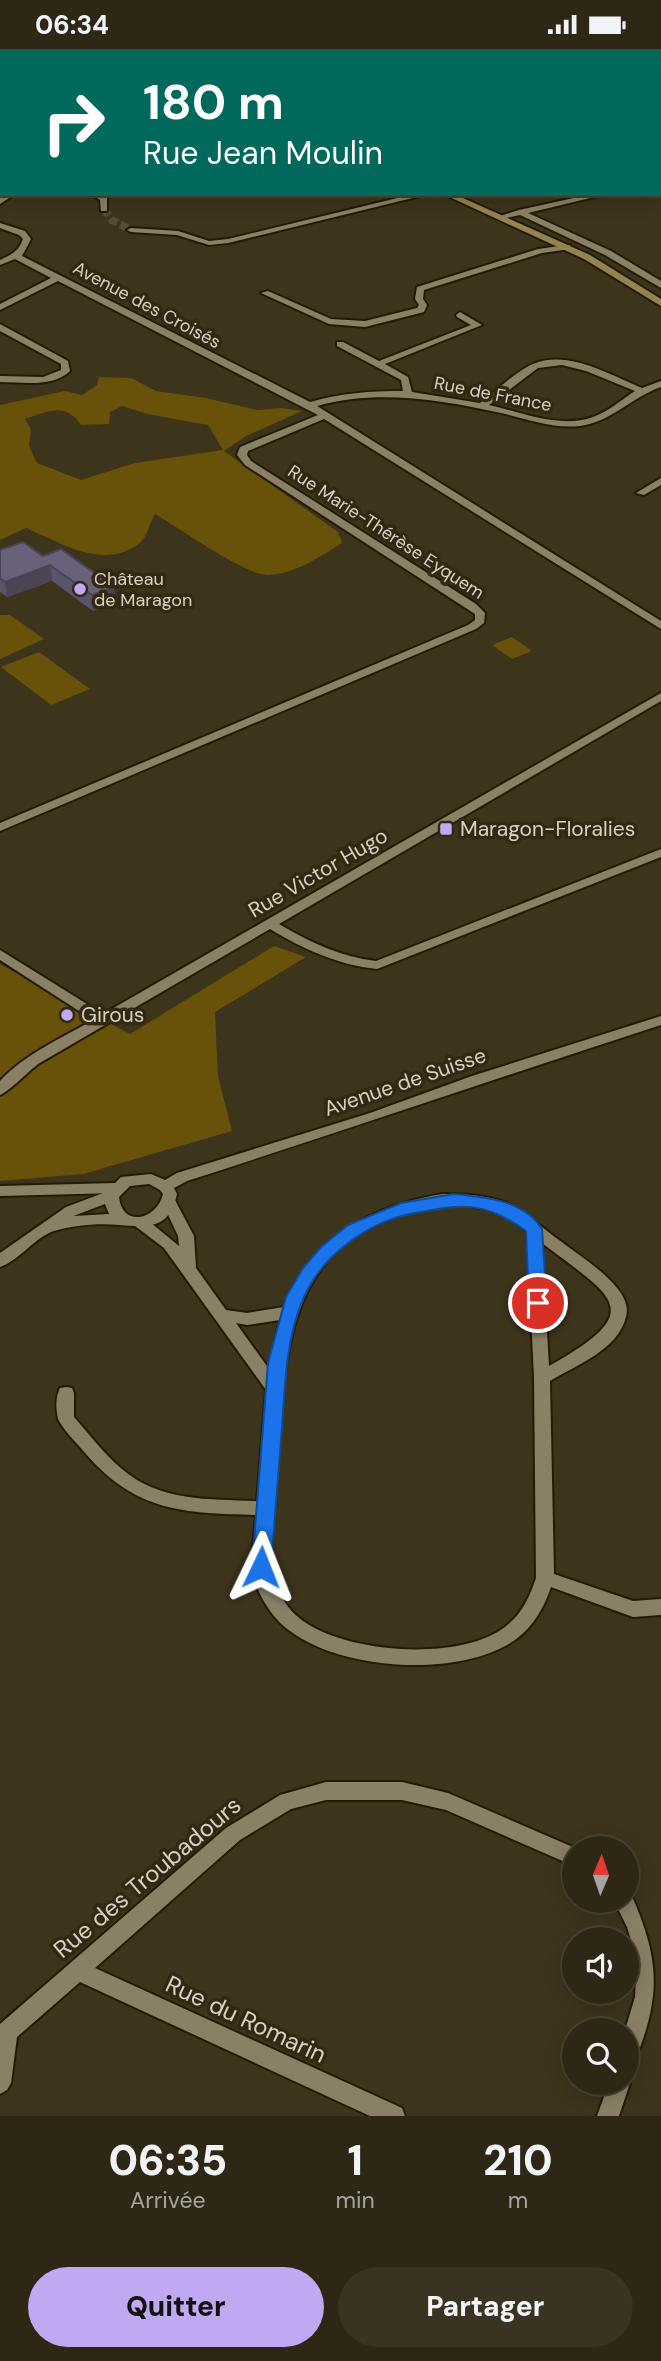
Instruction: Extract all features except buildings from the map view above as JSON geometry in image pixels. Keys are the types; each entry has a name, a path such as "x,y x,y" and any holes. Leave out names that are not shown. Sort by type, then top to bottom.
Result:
{"main road":[{"path":"452,196 567,247 607,268 661,303"}],"street":[{"path":"99,196 104,199 104,209"},
{"path":"131,230 178,233 209,243 228,241 417,196"},
{"path":"560,196 515,206 521,212 608,253 661,285"},
{"path":"501,217 594,196"},
{"path":"0,225 22,233 27,239 24,248 17,255 0,263"},
{"path":"507,263 545,237"},
{"path":"265,293 329,321 365,324 421,310 421,289 541,251 567,247"},
{"name":"Avenue des Croisés","path":"17,255 309,405"},
{"path":"0,307 59,277"},
{"path":"378,364 478,325 460,315"},
{"path":"0,327 65,363 66,371 60,376 35,380 0,379"},
{"path":"340,344 405,379 408,395"},
{"path":"481,407 535,366 543,363 562,363 590,370 642,391"},
{"name":"Rue de France","path":"309,405 335,396 408,395 562,424 578,424 603,419 642,391 661,384"},
{"path":"309,405 661,626"},
{"name":"Rue Marie-Thérèse Eyquem","path":"0,827 472,627 480,621 480,613 472,606 248,463 242,455 243,449 326,415"},
{"path":"641,492 661,481"},
{"name":"Rue Victor Hugo","path":"0,1090 33,1061 661,696"},
{"path":"270,923 297,941 365,964 377,965 661,853"},
{"path":"0,954 103,1020"},
{"name":"Avenue de Suisse","path":"165,1186 182,1177 363,1120 477,1079 661,1020"},
{"path":"0,1261 71,1211 113,1192 127,1181 143,1178 165,1186 170,1194 170,1204 186,1236 189,1269"},
{"path":"0,1191 113,1192"},
{"path":"113,1192 110,1205 114,1213 122,1219"},
{"path":"534,1229 542,1378 545,1578 542,1591 527,1617 502,1639 480,1649 456,1655 420,1656 372,1655 349,1650 312,1637 285,1615 271,1598 261,1567 274,1389 290,1312 309,1272 327,1251 354,1230 386,1214 440,1201 482,1202 510,1211 534,1229 611,1287 619,1307 615,1328 606,1338 542,1378"},
{"path":"48,1228 81,1220 122,1219 140,1222 159,1217 170,1204"},
{"path":"140,1222 169,1244 274,1389"},
{"path":"221,1315 247,1319 290,1312"},
{"path":"66,1393 66,1419 119,1477 131,1486 149,1495 178,1503 264,1509"},
{"path":"545,1578 633,1609 661,1607"},
{"name":"Rue des Troubadours","path":"0,2083 4,2035 233,1834 268,1810 309,1794 361,1789 394,1790 448,1802 562,1852"},
{"path":"630,1913 643,1938 650,1977 639,2019"},
{"name":"Rue du Romarin","path":"77,1970 394,2116"},
{"path":"608,2116 615,2095"}],"shaded area":[{"path":"99,377 131,378 156,391 206,398 257,410 282,408 302,411 246,436 224,451 338,532 342,543 298,568 269,575 229,560 155,514 140,543 112,555 83,552 26,528 0,540 0,405 65,391 82,395 97,385","holes":["122,406 147,414 208,425 223,450 135,463 81,480 37,463 29,446 31,430 25,419 49,411 69,413 81,425 109,424 110,412"]},
{"path":"0,615 10,615 44,639 0,659"},
{"path":"512,637 532,651 512,659 492,645"},
{"path":"39,652 90,689 51,705 1,667"},
{"path":"274,946 306,957 215,1012 218,1076 232,1131 83,1174 0,1181 0,964 130,1034"}],"tunnel":[{"path":"104,209 112,220 131,230"}],"place":[{"name":"Château de Maragon","path":"80,589"},
{"name":"Maragon-Floralies","path":"446,829"},
{"name":"Girous","path":"67,1015"}],"route":[{"path":"261,1567 277,1363 295,1297 309,1272 327,1251 354,1230 401,1209 454,1200 491,1203 519,1216 534,1229 538,1303"}]}
